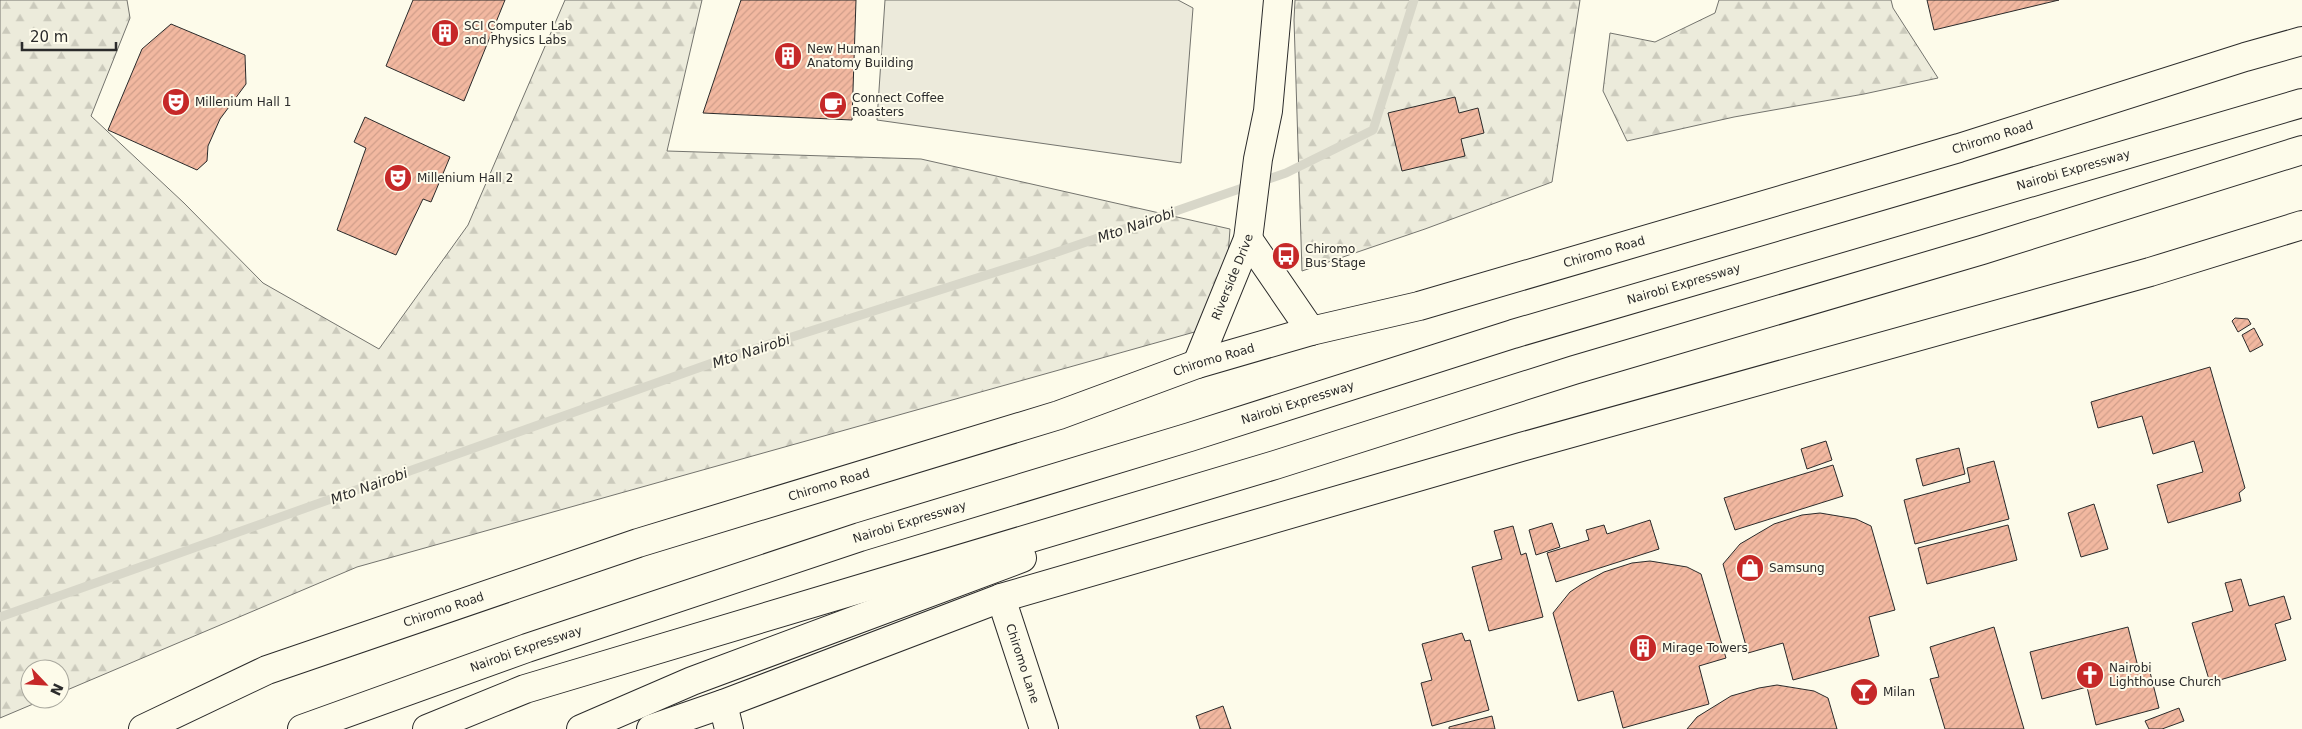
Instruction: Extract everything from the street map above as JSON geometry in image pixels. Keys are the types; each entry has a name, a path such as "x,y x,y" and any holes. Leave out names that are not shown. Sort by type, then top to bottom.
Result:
{"main road":[{"name":"Riverside Drive","path":"1197,364 1249,230 1258,160 1268,111 1278,0"},
{"name":"Chiromo Road","path":"143,729 276,667 638,543 1059,415 1197,364 1311,331 1419,306 1959,148 2245,57 2302,41"},
{"name":"Nairobi Expressway","path":"302,729 527,648 860,537 1190,437 1513,334 2302,103"},
{"path":"427,729 525,689 1275,466 1565,373 1982,250 2302,150"},
{"path":"651,728 726,717 1001,598 1503,452 2150,272 2302,225"},
{"name":"Riverside Drive","path":"1249,230 1311,331"},
{"path":"581,729 701,678 1275,466"},
{"name":"Chiromo Lane","path":"1001,598 1044,729"}],"green space":[{"path":"0,0 127,0 130,18 91,116 184,203 263,283 379,349 468,225 565,0 702,0 667,151 921,159 1230,229 1223,324 357,567 70,689 70,659 20,659 21,709 0,718"},
{"path":"1295,0 1580,0 1552,182 1425,229 1302,271 1294,20"},
{"path":"1719,0 1891,0 1893,8 1938,78 1864,94 1734,117 1627,141 1603,91 1610,33 1655,42 1715,13"}],"shaded area":[{"path":"885,0 1178,0 1193,8 1181,163 877,120"}],"building":[{"name":"SCI Computer Lab and Physics Labs","path":"413,0 505,0 464,101 386,66"},
{"name":"New Human Anatomy Building","path":"741,0 856,0 852,120 703,113"},
{"path":"1927,0 2059,0 1934,30"},
{"name":"Millenium Hall 1","path":"171,24 245,55 246,84 220,119 208,146 207,161 197,170 108,130 142,49"},
{"path":"1455,97 1459,113 1478,108 1484,133 1461,139 1465,156 1402,171 1388,113"},
{"name":"Millenium Hall 2","path":"365,117 450,157 431,202 423,199 396,255 337,230 366,148 354,142"},
{"path":"2235,318 2248,319 2251,324 2238,332 2232,321"},
{"path":"2254,328 2263,345 2250,352 2242,335"},
{"path":"2210,367 2245,488 2239,493 2241,501 2168,523 2157,485 2203,472 2194,441 2153,454 2142,416 2098,428 2091,402"},
{"path":"1826,441 1832,460 1807,469 1801,449"},
{"path":"1959,448 1965,474 1923,486 1916,459"},
{"path":"1994,461 2009,519 1915,544 1904,500 1970,482 1967,468"},
{"path":"1833,465 1843,496 1735,530 1724,498"},
{"path":"2094,504 2108,549 2081,557 2068,513"},
{"name":"Mirage Towers","path":"1820,513 1856,519 1871,526 1895,610 1869,617 1879,656 1793,680 1783,643 1748,653 1723,564 1740,544 1774,524 1802,515"},
{"path":"1650,520 1659,549 1556,582 1547,553 1589,540 1586,530 1604,525 1607,534"},
{"path":"1552,523 1560,547 1536,555 1529,530"},
{"path":"2008,525 2017,560 1927,584 1918,548"},
{"path":"1513,526 1521,555 1526,553 1543,617 1489,631 1472,567 1502,559 1494,531"},
{"name":"Mirage Towers","path":"1650,561 1687,567 1701,574 1726,658 1699,666 1709,704 1623,728 1613,691 1578,701 1553,613 1570,592 1604,572 1632,563"},
{"path":"2241,579 2249,606 2284,596 2291,619 2275,624 2286,660 2210,683 2192,623 2233,611 2225,583"},
{"path":"1994,627 2024,729 1945,729 1930,679 1939,677 1930,647"},
{"path":"2128,627 2139,671 2149,668 2159,708 2096,725 2087,687 2042,699 2030,652"},
{"path":"1462,633 1465,641 1470,640 1489,710 1432,726 1421,683 1432,680 1422,644"},
{"name":"Mirage Towers","path":"1777,685 1814,691 1828,698 1837,729 1687,729 1697,717 1731,696"},
{"path":"1223,706 1231,729 1200,729 1196,716"},
{"path":"2179,708 2184,721 2162,729 2149,729 2145,721"},
{"path":"1492,716 1495,729 1449,729 1449,727"}],"waterway":[{"name":"Mto Nairobi","path":"0,617 729,357 1037,259 1286,173 1373,130 1414,0"}],"place":[{"name":"SCI Computer Lab and Physics Labs","path":"445,33"},
{"name":"New Human Anatomy Building","path":"788,56"},
{"name":"Millenium Hall 1","path":"176,102"},
{"name":"Connect Coffee Roasters","path":"833,105"},
{"name":"Millenium Hall 2","path":"398,178"},
{"name":"Chiromo Bus Stage","path":"1286,256"},
{"name":"Samsung","path":"1750,568"},
{"name":"Mirage Towers","path":"1643,648"},
{"name":"Nairobi Lighthouse Church","path":"2090,675"},
{"name":"Milan","path":"1864,692"}]}
